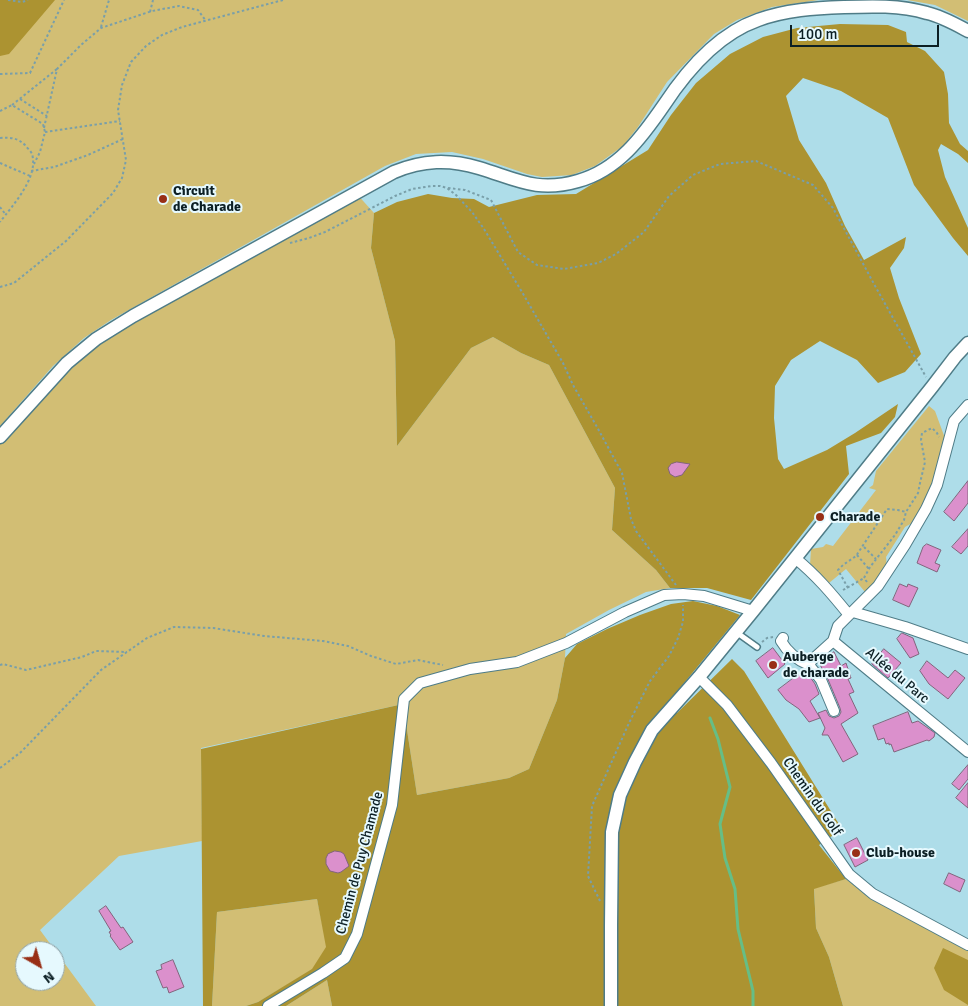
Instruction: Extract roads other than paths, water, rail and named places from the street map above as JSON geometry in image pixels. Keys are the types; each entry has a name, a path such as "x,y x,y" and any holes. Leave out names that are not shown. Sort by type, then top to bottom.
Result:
{"street":[{"path":"0,437 67,363 96,338 164,298 402,168 424,162 448,162 477,168 525,183 547,186 588,178 606,169 630,149 643,134 675,88 708,52 731,33 756,20 769,16 828,8 864,6 900,8 937,16 968,31"},
{"path":"611,1006 612,832 620,795 652,730 736,632 968,343"},
{"path":"809,665 833,641 838,626 873,592 899,555 926,509 937,485 954,421 968,405"},
{"path":"795,558 812,572 851,614 905,627 968,649"},
{"name":"Chemin de Puy Chamade","path":"268,1006 345,958 357,934 392,805 404,699 420,683 470,669 517,662 566,644 625,612 664,595 704,596 753,611"},
{"path":"783,638 782,641 786,649 799,661 809,665 821,680 834,711"},
{"name":"Allée du Parc","path":"833,641 968,752"},
{"name":"Chemin du Golf","path":"699,677 727,705 771,763 849,874 873,894 968,945"}],"lane":[{"path":"736,632 757,647"}],"waterway":[{"path":"710,718 718,739 730,787 720,824 725,858 735,889 738,929 753,991 753,1006"}],"place":[{"name":"Circuit de Charade","path":"163,199"},
{"name":"Charade","path":"820,517"},
{"name":"Auberge de charade","path":"773,665"},
{"name":"Club-house","path":"856,853"}]}
